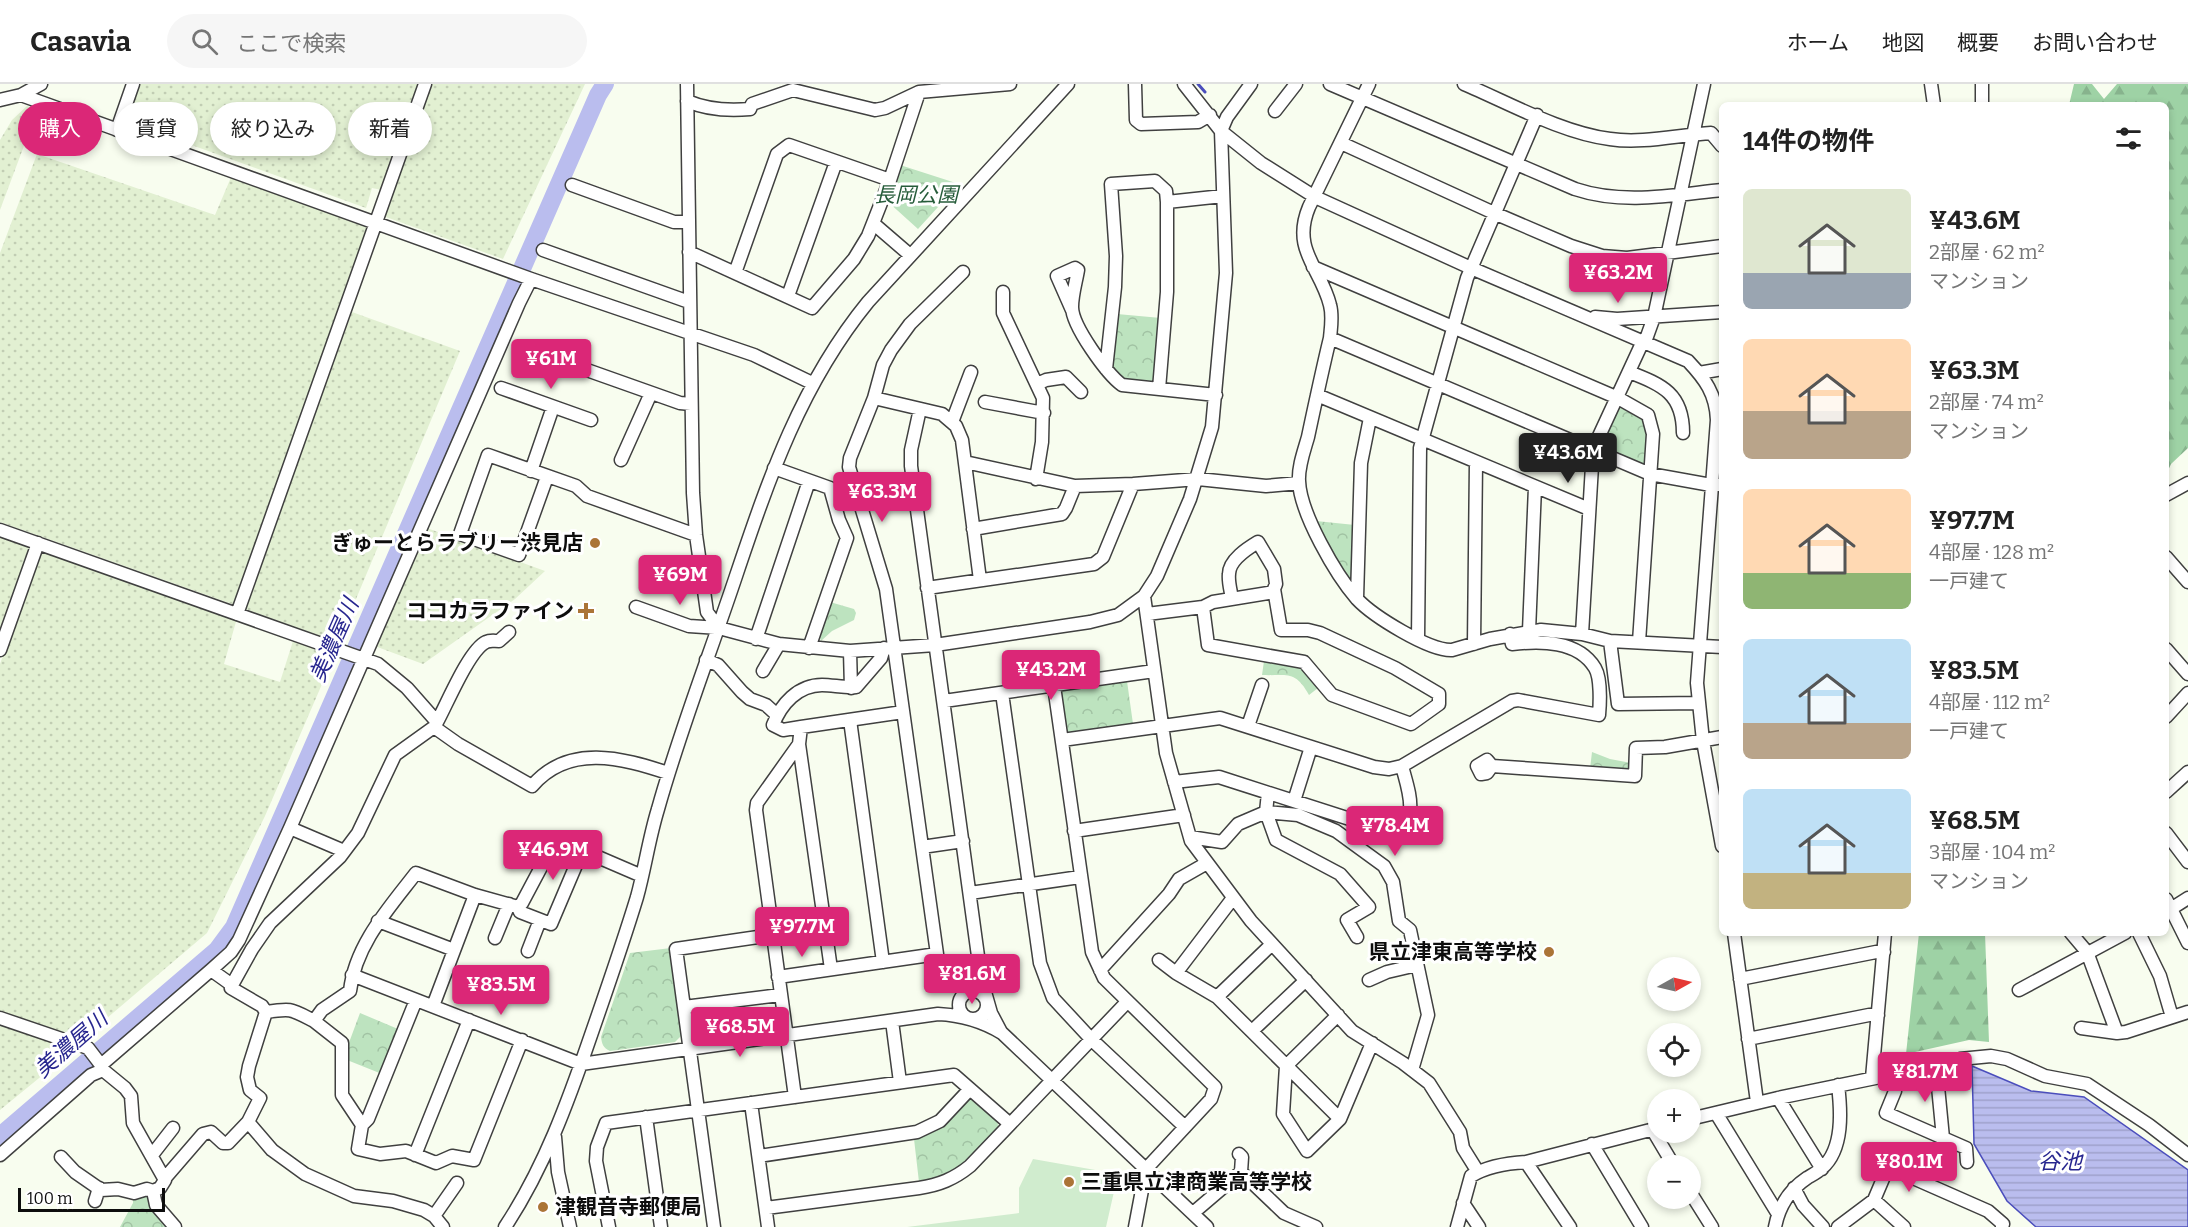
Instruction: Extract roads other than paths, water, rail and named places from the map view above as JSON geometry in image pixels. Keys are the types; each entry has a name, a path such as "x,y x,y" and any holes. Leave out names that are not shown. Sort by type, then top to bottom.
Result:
{"street":[{"path":"2,98 21,95 41,84"},
{"path":"127,102 134,84"},
{"path":"237,614 425,84"},
{"path":"687,84 692,465 696,535 707,612 719,628"},
{"path":"687,101 729,111 750,109 752,104 793,90 875,110 885,108 919,92 1010,84"},
{"path":"505,1227 518,1208 555,1135 581,1064 642,876 668,773 706,660 774,468 813,383 852,322 910,255 1068,84"},
{"path":"1135,84 1136,120 1141,124 1198,122 1210,115"},
{"path":"1184,84 1221,130 1261,163 1315,197 1471,268 1688,361 1708,384 1717,409 1717,485 1697,682 1703,741 1719,817"},
{"path":"636,607 689,626 719,628 779,644 850,651 935,645 1090,622 1118,615 1144,596 1157,576 1198,478 1212,427 1226,273 1221,130 1230,112 1251,84"},
{"path":"1275,111 1296,84"},
{"path":"1330,84 1515,164 1596,196 1621,199 1719,190"},
{"path":"1369,84 1305,217 1303,228 1305,246 1330,306 1332,317 1330,338 1299,483 1311,523 1344,582 1356,598 1369,609 1418,639 1444,650 1529,631 1582,634 1610,641 1719,647"},
{"path":"1582,634 1593,449 1654,316 1704,84"},
{"path":"1931,84 1934,102"},
{"path":"1982,84 1982,102"},
{"path":"1472,86 1537,116 1586,135 1612,140 1711,133 1719,142"},
{"path":"688,252 812,308 854,259 874,224 919,92"},
{"path":"21,95 114,129"},
{"path":"1418,639 1420,448 1471,268 1537,116"},
{"path":"1341,143 1494,213 1571,246 1602,256 1627,258 1719,246"},
{"path":"735,273 777,154 789,146 890,180"},
{"path":"189,156 507,271 754,355 813,383"},
{"path":"788,296 836,162"},
{"path":"1106,369 1116,256 1111,184 1155,181 1164,188 1167,202 1167,292 1159,388"},
{"path":"572,185 674,222 688,222"},
{"path":"1167,202 1223,196"},
{"path":"874,224 910,255"},
{"path":"543,250 689,302"},
{"path":"1312,267 1618,398 1648,414 1653,429 1640,642"},
{"path":"778,976 937,954 903,712 889,648 884,576 849,466 850,458 874,398 883,365 902,333 938,294 963,272"},
{"path":"0,1155 231,952 246,927 531,279"},
{"path":"1003,292 1003,313 1043,398 1044,413 1036,479"},
{"path":"1072,310 1091,351 1114,380 1122,386 1216,395"},
{"path":"1582,315 1617,319 1719,312"},
{"path":"1330,338 1650,474 1717,485"},
{"path":"536,352 680,403 691,404"},
{"path":"1699,373 1719,370"},
{"path":"952,422 970,372"},
{"path":"1629,372 1652,381 1668,391 1679,406 1683,433"},
{"path":"1037,384 1066,377 1082,392"},
{"path":"501,388 591,420"},
{"path":"621,460 651,393"},
{"path":"1317,395 1589,509"},
{"path":"874,398 942,414 956,426 962,440 980,580"},
{"path":"985,402 1044,413"},
{"path":"531,471 553,406"},
{"path":"920,409 911,450 911,466 927,588 979,965 987,1001 1002,1033"},
{"path":"1356,598 1360,463 1371,418"},
{"path":"547,477 519,555 460,534 488,455 576,486 587,496 696,535"},
{"path":"965,462 1075,486 1198,478 1266,486 1299,483"},
{"path":"1474,644 1476,462"},
{"path":"774,468 830,488 847,538 809,648"},
{"path":"756,639 809,481"},
{"path":"927,588 1094,564 1103,557 1133,484"},
{"path":"973,529 1062,514 1075,486"},
{"path":"1529,631 1535,487"},
{"path":"2169,494 2187,487"},
{"path":"0,530 378,664 407,688 436,724 458,744 532,786 547,771 588,757 631,762 668,773"},
{"path":"1203,607 1208,645 1304,662 1310,666 1325,689 1332,695 1411,724 1439,704 1439,694 1395,668 1320,633 1308,630 1281,630 1274,569 1258,542 1248,548 1229,570 1232,599"},
{"path":"0,650 38,543"},
{"path":"2169,560 2188,582"},
{"path":"1147,614 1203,607 1213,602 1275,592"},
{"path":"1144,596 1166,753 1190,837 1233,898 1271,945 1352,1031 1429,1083 1460,1131 1463,1148 1478,1172"},
{"path":"232,985 270,923 344,851 358,833 395,755 436,724 470,657 488,640 499,641 509,632"},
{"path":"1062,740 1217,718 1379,769 1402,766 1512,701 1518,700 1599,715 1600,698 1595,669 1586,659 1566,645 1536,642 1512,644 1510,634"},
{"path":"1610,641 1618,704 1699,704"},
{"path":"763,671 779,644"},
{"path":"889,648 856,687 822,685 805,688 790,697 773,725 783,730 903,712"},
{"path":"850,651 851,688"},
{"path":"2169,652 2188,674"},
{"path":"706,660 718,666 750,699 766,705 777,716"},
{"path":"944,701 1154,671"},
{"path":"1248,726 1262,685"},
{"path":"1054,686 1092,952 1104,978 1215,1087 1211,1100 1146,1169 1135,1227"},
{"path":"1002,693 1040,963 1053,998 1091,1039 1185,1127"},
{"path":"2169,714 2188,693"},
{"path":"850,720 883,962"},
{"path":"801,727 799,744 831,969"},
{"path":"1492,766 1635,776 1636,748 1665,747 1719,738"},
{"path":"795,1097 756,806 799,744"},
{"path":"1294,801 1311,747"},
{"path":"1174,782 1219,777 1384,830 1396,829 1405,822 1411,808 1411,799 1402,766"},
{"path":"2169,790 2187,775"},
{"path":"1268,793 1266,812 1276,840 1340,874 1369,907 1347,920 1357,937"},
{"path":"1190,837 1222,842 1238,824 1266,812 1298,815 1336,831 1384,866 1393,882 1399,921 1410,930 1428,1015 1412,1070"},
{"path":"1074,831 1184,815"},
{"path":"290,828 344,851"},
{"path":"2169,836 2188,862"},
{"path":"314,1021 322,1010 350,991 352,975 378,921 416,873 475,895 514,905 522,903 556,839 642,876"},
{"path":"922,847 963,841"},
{"path":"514,905 520,912 551,924 582,851"},
{"path":"1100,970 1169,894 1179,879 1207,863"},
{"path":"970,893 1080,877"},
{"path":"433,1006 475,895"},
{"path":"1176,973 1233,898"},
{"path":"2169,907 2188,898"},
{"path":"495,938 514,905"},
{"path":"2169,909 2188,943"},
{"path":"528,951 540,920"},
{"path":"378,921 454,950"},
{"path":"714,1227 676,949 772,935"},
{"path":"1734,936 1757,1102"},
{"path":"1872,1078 1886,936"},
{"path":"2074,936 2088,952 2117,1033"},
{"path":"2019,990 2119,936"},
{"path":"2140,936 2160,976 2172,1017"},
{"path":"1217,997 1271,945"},
{"path":"1740,979 1884,952"},
{"path":"1159,960 1176,973 1217,997 1340,1119"},
{"path":"938,1014 964,994 979,991 987,1001 986,1011 982,1016 970,1019 960,1009 961,1000 964,994 979,965"},
{"path":"1369,980 1387,972 1417,965"},
{"path":"211,970 232,985 231,988 262,1006 266,1012"},
{"path":"352,975 581,1064 938,1014 970,1019 991,1026 1002,1033 1207,1227"},
{"path":"1252,1031 1306,980"},
{"path":"684,1007 780,995"},
{"path":"416,1000 368,1119 362,1125 358,1149 380,1154 406,1150 436,1163 452,1156 474,1160 522,1040"},
{"path":"766,1208 942,1183 970,1166 1127,1002"},
{"path":"266,1012 296,1010 342,1043 342,1095 362,1125"},
{"path":"61,1157 75,1172 99,1188 134,1193 160,1188 165,1178 203,1134 211,1132 223,1143 228,1143 249,1122 260,1098 250,1090 248,1069 266,1012"},
{"path":"2081,1028 2126,1032 2188,1012"},
{"path":"1338,1015 1286,1066 1283,1114 1306,1151 1340,1119 1372,1043"},
{"path":"1748,1039 1878,1015"},
{"path":"0,1018 88,1048 102,1067 125,1088 130,1096 133,1123 165,1178"},
{"path":"415,1155 469,1020"},
{"path":"892,1021 900,1082"},
{"path":"1701,1116 1757,1102 1936,1066 1960,1059 1991,1056 2007,1059 2045,1076 2087,1084 2150,1125 2188,1155"},
{"path":"1936,1066 1943,1138"},
{"path":"1894,1074 1895,1091 1886,1113 1966,1148 1967,1162"},
{"path":"609,1227 596,1161 597,1147 606,1123 954,1075 1010,1124"},
{"path":"1775,1227 1778,1214 1794,1188 1822,1169 1829,1161 1840,1127 1838,1085"},
{"path":"759,1156 917,1132 939,1121 970,1089"},
{"path":"1778,1098 1822,1169"},
{"path":"751,1103 768,1227"},
{"path":"1716,1113 1778,1214"},
{"path":"646,1117 661,1227"},
{"path":"249,1122 272,1150 305,1174 354,1196 384,1199 414,1206 434,1216 443,1227"},
{"path":"152,1155 173,1128"},
{"path":"1457,1227 1472,1176 1478,1172 1517,1162 1526,1162 1647,1130"},
{"path":"555,1135 558,1172 570,1227"},
{"path":"1592,1144 1642,1227"},
{"path":"1193,1213 1241,1172 1242,1157 1239,1154"},
{"path":"1526,1162 1570,1227"},
{"path":"1838,1227 1874,1200 1888,1167 1988,1211 2003,1224 2002,1227"},
{"path":"1241,1172 1284,1213 1316,1227"},
{"path":"434,1216 457,1183"},
{"path":"95,1201 99,1188"},
{"path":"1794,1188 1803,1204 1823,1227"},
{"path":"153,1191 156,1205 175,1227"},
{"path":"1874,1200 1904,1227"},
{"path":"1463,1203 1479,1227"},
{"path":"1701,1209 1712,1227"}],"water":[{"name":"谷池","path":"1972,1066 2031,1091 2084,1097 2188,1170 2188,1227 2036,1227 2007,1201 1974,1144"}],"waterway":[{"name":"美濃屋川","path":"0,1136 217,950 234,927 598,95 605,84"},
{"path":"1198,84 1205,92"}],"place":[{"name":"ぎゅーとらラブリー渋見店","path":"595,543"},
{"name":"ココカラファイン","path":"586,611"},
{"name":"県立津東高等学校","path":"1549,952"},
{"name":"三重県立津商業高等学校","path":"1069,1182"},
{"name":"津観音寺郵便局","path":"543,1207"}],"park label":[{"name":"長岡公園","path":"916,195"}]}
